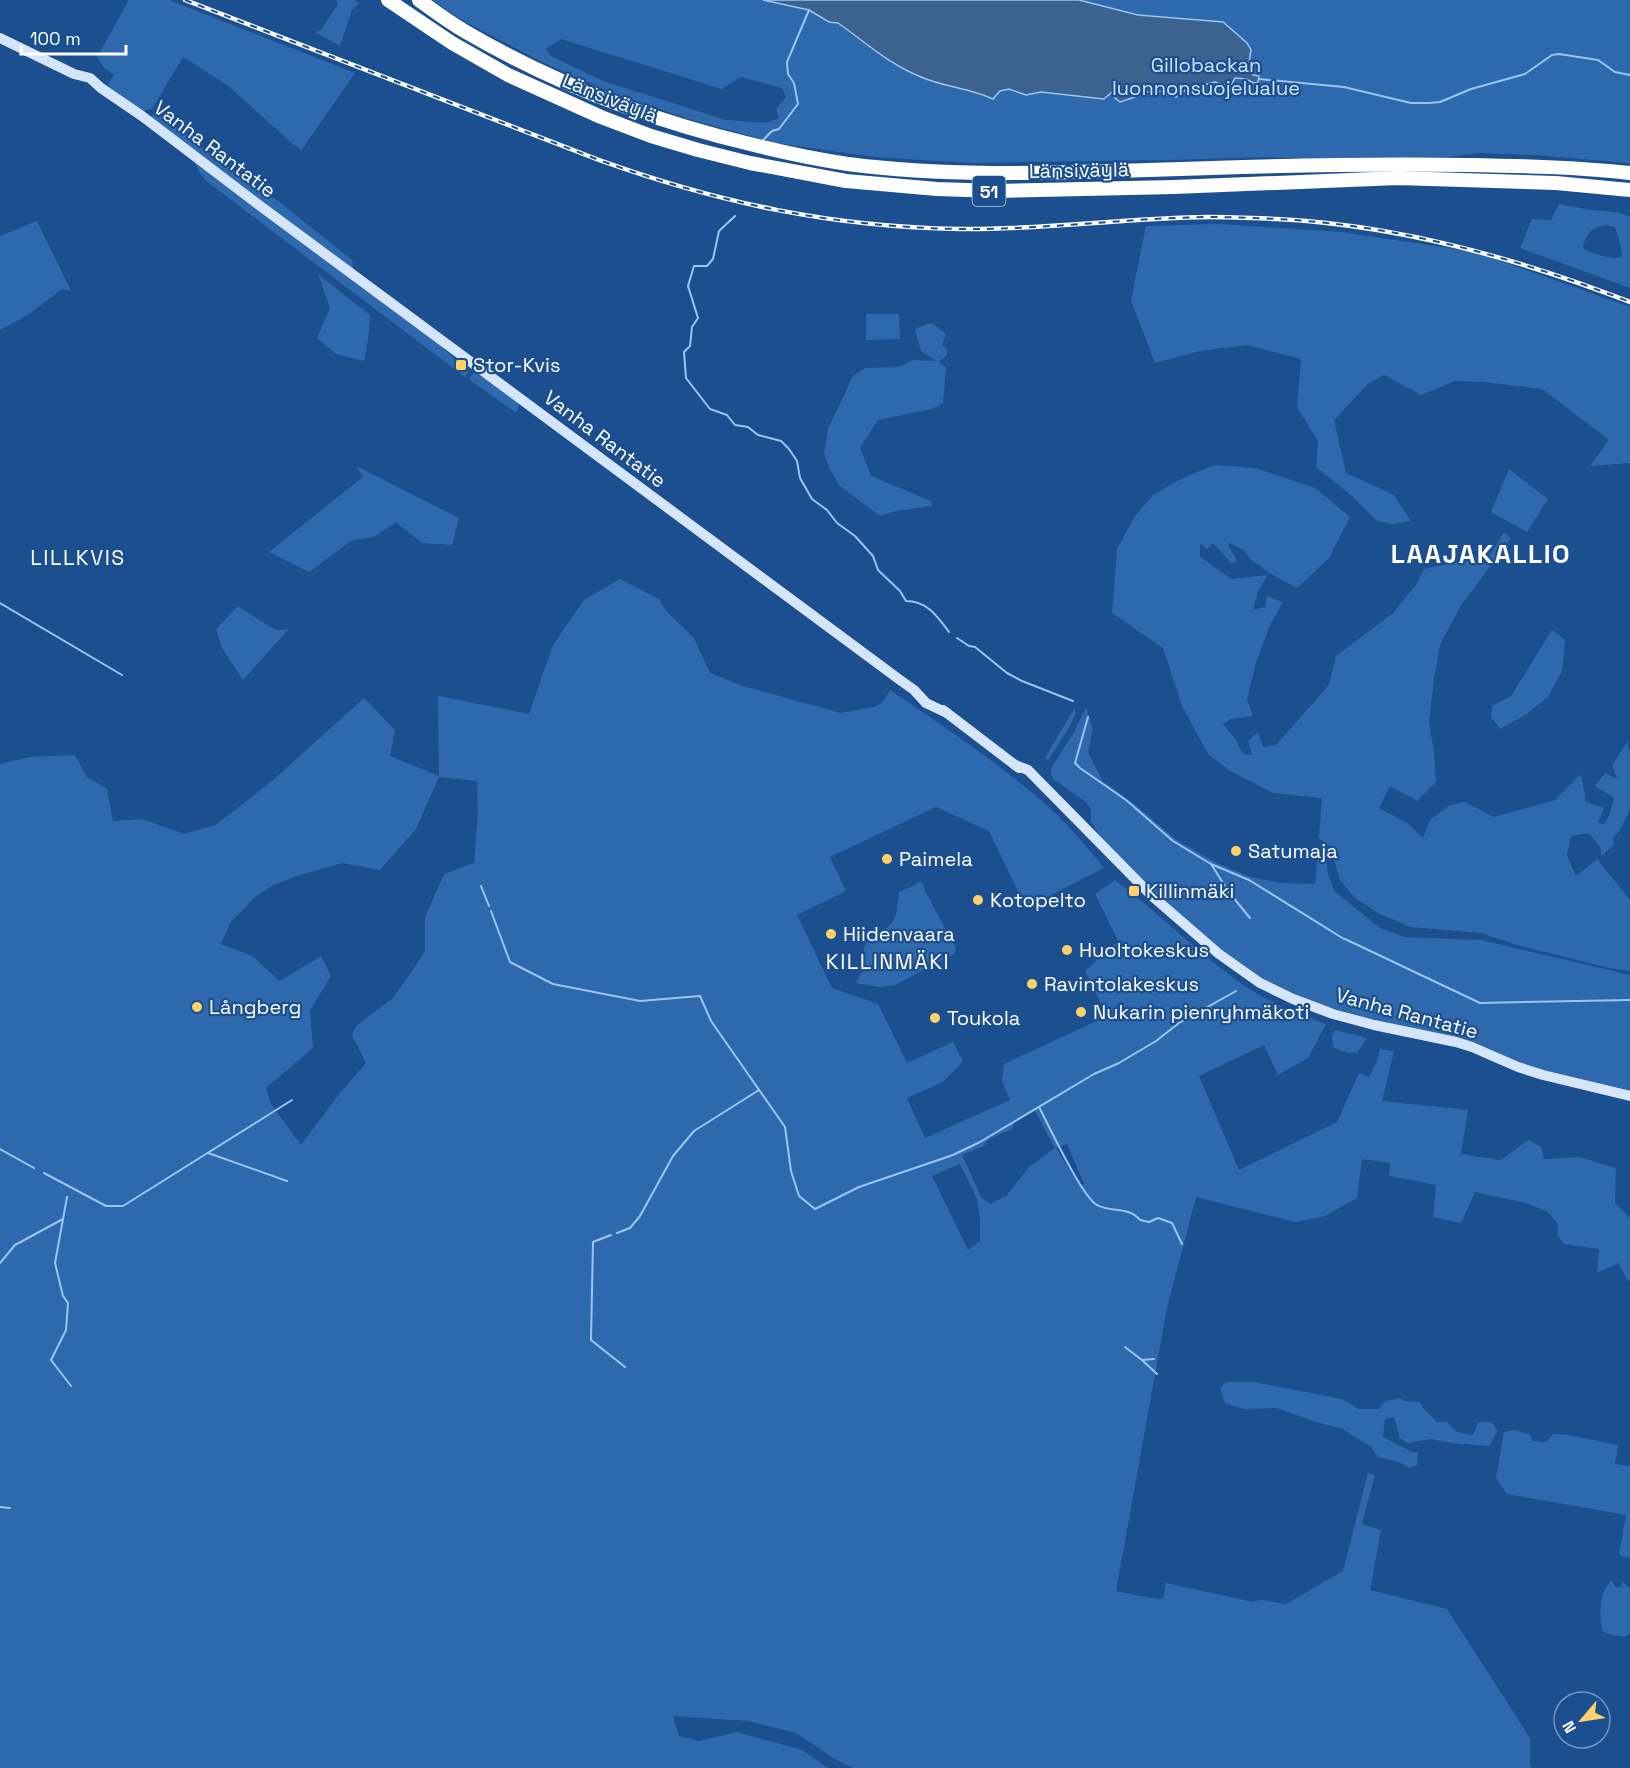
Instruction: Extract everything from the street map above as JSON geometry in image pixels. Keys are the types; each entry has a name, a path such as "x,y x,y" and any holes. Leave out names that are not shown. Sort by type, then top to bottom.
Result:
{"highway":[{"name":"Länsiväylä","path":"388,0 452,43 508,75 601,117 651,136 750,164 846,181 937,189 997,191 1398,178 1556,183 1630,190"},
{"name":"Länsiväylä","path":"419,0 464,31 556,79 610,102 703,133 795,155 848,164 993,174 1390,163 1557,166 1630,173"}],"main road":[{"name":"Vanha Rantatie","path":"0,38 74,74 90,78 914,690 930,697 947,713 1015,765 1028,770 1152,896 1241,971 1293,999 1333,1014 1464,1045 1536,1073 1630,1096"}],"green space":[{"path":"129,0 169,0 355,73 301,151 227,85 183,57 152,109 143,111 110,88 108,85 114,74 104,68 97,57"},
{"path":"337,0 355,0 359,3 352,10 340,46 315,32 321,30 338,4"},
{"name":"Gillobackan luonnonsuojelualue","path":"432,0 1630,0 1630,163 1478,153 1393,165 1271,157 970,163 874,157 775,143 685,118 603,89 542,62 467,23","holes":["561,39 722,89 741,77 782,88 786,97 776,109 779,118 766,123 726,120 603,81 551,56 546,49"]},
{"path":"156,112 192,141 278,201 352,260 354,271 151,117"},
{"path":"195,162 434,339 469,371 465,377 206,181"},
{"path":"1559,204 1617,212 1630,217 1630,288 1520,248 1532,219 1551,220","holes":["1604,225 1615,227 1622,257 1602,256 1583,248 1585,239 1592,230"]},
{"path":"37,221 71,291 62,289 29,314 0,330 0,236"},
{"path":"1219,224 1341,232 1449,248 1492,258 1630,307 1630,463 1590,466 1609,440 1542,389 1455,381 1421,395 1384,375 1368,384 1334,420 1346,473 1394,495 1411,521 1392,524 1377,521 1352,496 1316,467 1318,441 1297,407 1301,359 1247,345 1200,351 1155,363 1131,300 1146,226"},
{"path":"318,274 370,315 364,361 336,354 317,338 330,308"},
{"path":"866,314 899,314 900,339 866,340"},
{"path":"933,324 946,334 942,345 947,350 947,355 938,362 946,367 943,403 932,409 878,420 860,448 871,476 931,501 932,506 896,511 880,516 840,486 830,470 824,453 828,429 853,376 865,368 899,367 913,360 936,361 921,351 915,329"},
{"path":"474,373 489,380 517,401 519,405 517,411 515,412 470,380 469,378"},
{"path":"1214,465 1255,468 1315,488 1350,517 1329,558 1297,588 1250,559 1244,550 1227,542 1237,561 1232,564 1213,543 1207,549 1200,543 1200,557 1232,579 1268,575 1258,591 1253,610 1265,607 1267,596 1283,602 1269,627 1256,663 1247,699 1253,716 1231,719 1223,724 1243,754 1252,755 1248,741 1258,732 1263,747 1276,745 1329,685 1336,656 1393,613 1416,585 1424,569 1490,555 1504,532 1511,538 1460,607 1440,645 1429,723 1436,782 1417,801 1390,786 1379,808 1407,823 1423,838 1430,820 1450,805 1465,802 1494,817 1555,800 1581,774 1586,802 1604,808 1598,823 1605,824 1614,798 1595,786 1605,773 1617,778 1612,765 1627,742 1630,753 1630,809 1620,830 1613,838 1614,845 1601,856 1601,848 1589,833 1571,836 1567,855 1576,876 1597,859 1630,900 1630,971 1516,945 1481,933 1410,927 1378,913 1355,898 1340,880 1330,847 1319,838 1322,798 1273,793 1230,771 1208,754 1182,706 1163,648 1112,613 1117,549 1135,516 1153,495 1179,480"},
{"path":"356,466 459,518 452,545 422,543 396,522 374,537 352,540 309,572 269,552 363,477"},
{"path":"1509,469 1548,499 1527,532 1491,512"},
{"path":"620,579 659,599 666,611 694,638 710,673 743,686 841,713 877,706 890,690 968,743 1024,786 1067,825 1104,868 1026,908 989,831 936,807 830,857 846,891 797,915 832,988 878,1004 907,1063 953,1042 963,1061 943,1082 907,1098 925,1138 1010,1100 1002,1081 1004,1064 1107,1016 1085,971 1118,941 1095,894 1115,880 1233,978 1269,1000 1326,1024 1308,1058 1278,1075 1264,1045 1199,1076 1239,1170 1337,1122 1359,1073 1369,1077 1380,1049 1394,1051 1382,1101 1468,1110 1461,1154 1501,1160 1528,1140 1541,1147 1544,1159 1580,1157 1616,1168 1615,1203 1630,1218 1630,1280 1628,1281 1618,1263 1597,1273 1599,1249 1564,1244 1558,1236 1558,1224 1548,1212 1526,1203 1475,1192 1461,1223 1433,1217 1436,1185 1389,1176 1390,1163 1362,1159 1357,1198 1325,1216 1295,1222 1196,1197 1167,1308 1116,1591 1163,1599 1166,1583 1253,1602 1260,1600 1286,1604 1343,1571 1368,1473 1375,1475 1362,1524 1381,1530 1370,1590 1447,1609 1530,1738 1532,1768 853,1768 833,1758 796,1733 748,1721 673,1716 679,1736 699,1741 737,1732 802,1750 828,1768 0,1768 0,764 30,757 75,755 87,777 107,789 113,821 142,819 184,834 216,825 273,780 364,698 395,730 390,756 439,776 438,696 529,714 553,645 584,600","holes":["439,777 477,781 478,813 474,863 444,874 425,917 425,952 393,998 356,1026 352,1035 366,1063 301,1145 271,1104 266,1088 313,1048 310,1010 331,976 321,956 280,981 252,956 221,944 231,922 253,899 271,886 342,863 380,870 416,829","1035,1111 1055,1148 1029,1167 1006,1196 990,1204 981,1197 962,1155 984,1146 988,1140 1012,1129 1016,1120","1067,1144 1083,1185 1078,1183 1056,1148","960,1164 977,1199 980,1220 980,1241 968,1250 932,1176"]},
{"path":"238,606 275,630 289,629 243,680 222,648 216,629"},
{"path":"1552,630 1565,640 1562,671 1548,697 1525,715 1500,729 1491,717 1492,706 1511,696"},
{"path":"1086,707 1093,729 1088,753 1103,781 1174,838 1216,863 1251,877 1281,883 1315,884 1318,848 1325,856 1334,891 1380,928 1404,937 1481,940 1630,975 1630,1092 1566,1077 1409,1028 1309,1001 1258,980 1159,897 1103,841 1091,821 1091,809 1086,802 1053,779 1051,768 1073,734"},
{"path":"1074,709 1076,713 1069,728 1048,760 1045,758"},
{"path":"920,881 956,948 954,954 895,985 879,987 856,983 866,969 864,948 869,938 890,926 897,909 899,892"},
{"path":"1335,1030 1367,1038 1357,1053 1348,1053 1333,1047 1332,1036"},
{"path":"1226,1382 1254,1382 1342,1399 1359,1409 1378,1409 1386,1401 1400,1398 1404,1401 1420,1402 1437,1422 1447,1422 1457,1432 1473,1435 1478,1422 1490,1422 1497,1431 1490,1446 1431,1439 1407,1443 1400,1438 1394,1417 1385,1419 1383,1437 1412,1452 1418,1452 1417,1465 1410,1468 1378,1457 1371,1447 1341,1428 1315,1422 1277,1408 1243,1409 1225,1403 1220,1388"},
{"path":"1515,1430 1530,1435 1532,1441 1546,1442 1553,1434 1618,1445 1615,1464 1630,1466 1630,1558 1619,1555 1626,1515 1507,1494 1496,1478 1504,1432"},
{"path":"1612,1580 1615,1587 1621,1587 1622,1581 1630,1589 1630,1633 1624,1637 1607,1634 1602,1630 1602,1597"}],"shaded area":[{"path":"763,0 1079,0 1138,15 1223,22 1247,43 1251,50 1248,69 1253,75 1259,76 1258,82 1235,78 1230,87 1215,82 1187,89 1176,97 1161,91 1153,93 1145,91 1120,102 1112,92 1104,99 1041,92 1026,95 1009,89 1000,91 993,99 910,72 888,60 838,23 829,22 809,10"}],"waterway":[{"path":"763,140 772,131 779,129 798,104 794,83 788,74 787,62 809,10"},
{"path":"1259,79 1344,87 1411,103 1429,103 1440,102 1471,89 1525,74 1552,55 1559,54 1598,60 1615,72 1630,75"},
{"path":"735,216 719,231 713,259 707,266 694,266 688,286 698,318 692,327 690,346 684,352 686,378 710,409 727,415 735,425 748,427 758,435 781,441 797,461 800,478 812,499 827,510 837,523 855,536 873,556 878,570 900,591 906,601 926,607 936,615 949,632"},
{"path":"0,603 122,675"},
{"path":"957,638 975,647 1007,673 1073,701"},
{"path":"1088,717 1075,763 1080,768 1126,800 1173,841 1211,864 1249,880 1344,939"},
{"path":"1211,864 1228,891 1250,918"},
{"path":"481,886 489,906"},
{"path":"491,911 510,962 553,984 640,1001 700,996 711,1021 785,1127 791,1171 799,1196 815,1209 859,1187 953,1155 980,1142 1094,1074 1119,1063 1156,1041 1179,1023 1236,991"},
{"path":"1345,939 1480,1003 1630,1000"},
{"path":"617,1233 630,1228 640,1216 673,1156 694,1131 759,1090"},
{"path":"44,1173 106,1206 123,1206 292,1100"},
{"path":"1039,1107 1083,1189 1097,1205 1131,1213 1140,1220 1149,1222 1158,1218 1172,1223 1182,1244"},
{"path":"0,1149 34,1168"},
{"path":"208,1153 287,1181"},
{"path":"67,1197 55,1263 63,1296 68,1303 66,1330 51,1360 71,1386"},
{"path":"0,1263 15,1245 63,1219"},
{"path":"611,1235 593,1242 591,1340 625,1367"},
{"path":"1125,1347 1157,1374"},
{"path":"1142,1360 1154,1359"},
{"path":"0,1507 10,1508"}],"railway":[{"path":"185,0 599,160 688,189 776,210 866,223 960,229 1022,228 1208,217 1323,222 1413,236 1457,246 1544,271 1630,302"}],"place":[{"name":"Stor-Kvis","path":"461,365"},
{"name":"Satumaja","path":"1236,851"},
{"name":"Paimela","path":"887,859"},
{"name":"Killinmäki","path":"1134,891"},
{"name":"Kotopelto","path":"978,900"},
{"name":"Hiidenvaara","path":"831,934"},
{"name":"Huoltokeskus","path":"1067,950"},
{"name":"Ravintolakeskus","path":"1032,984"},
{"name":"Långberg","path":"197,1007"},
{"name":"Nukarin pienryhmäkoti","path":"1081,1012"},
{"name":"Toukola","path":"935,1018"}],"district":[{"name":"LAAJAKALLIO","path":"1481,554"},
{"name":"LILLKVIS","path":"78,557"},
{"name":"KILLINMÄKI","path":"888,961"}]}
